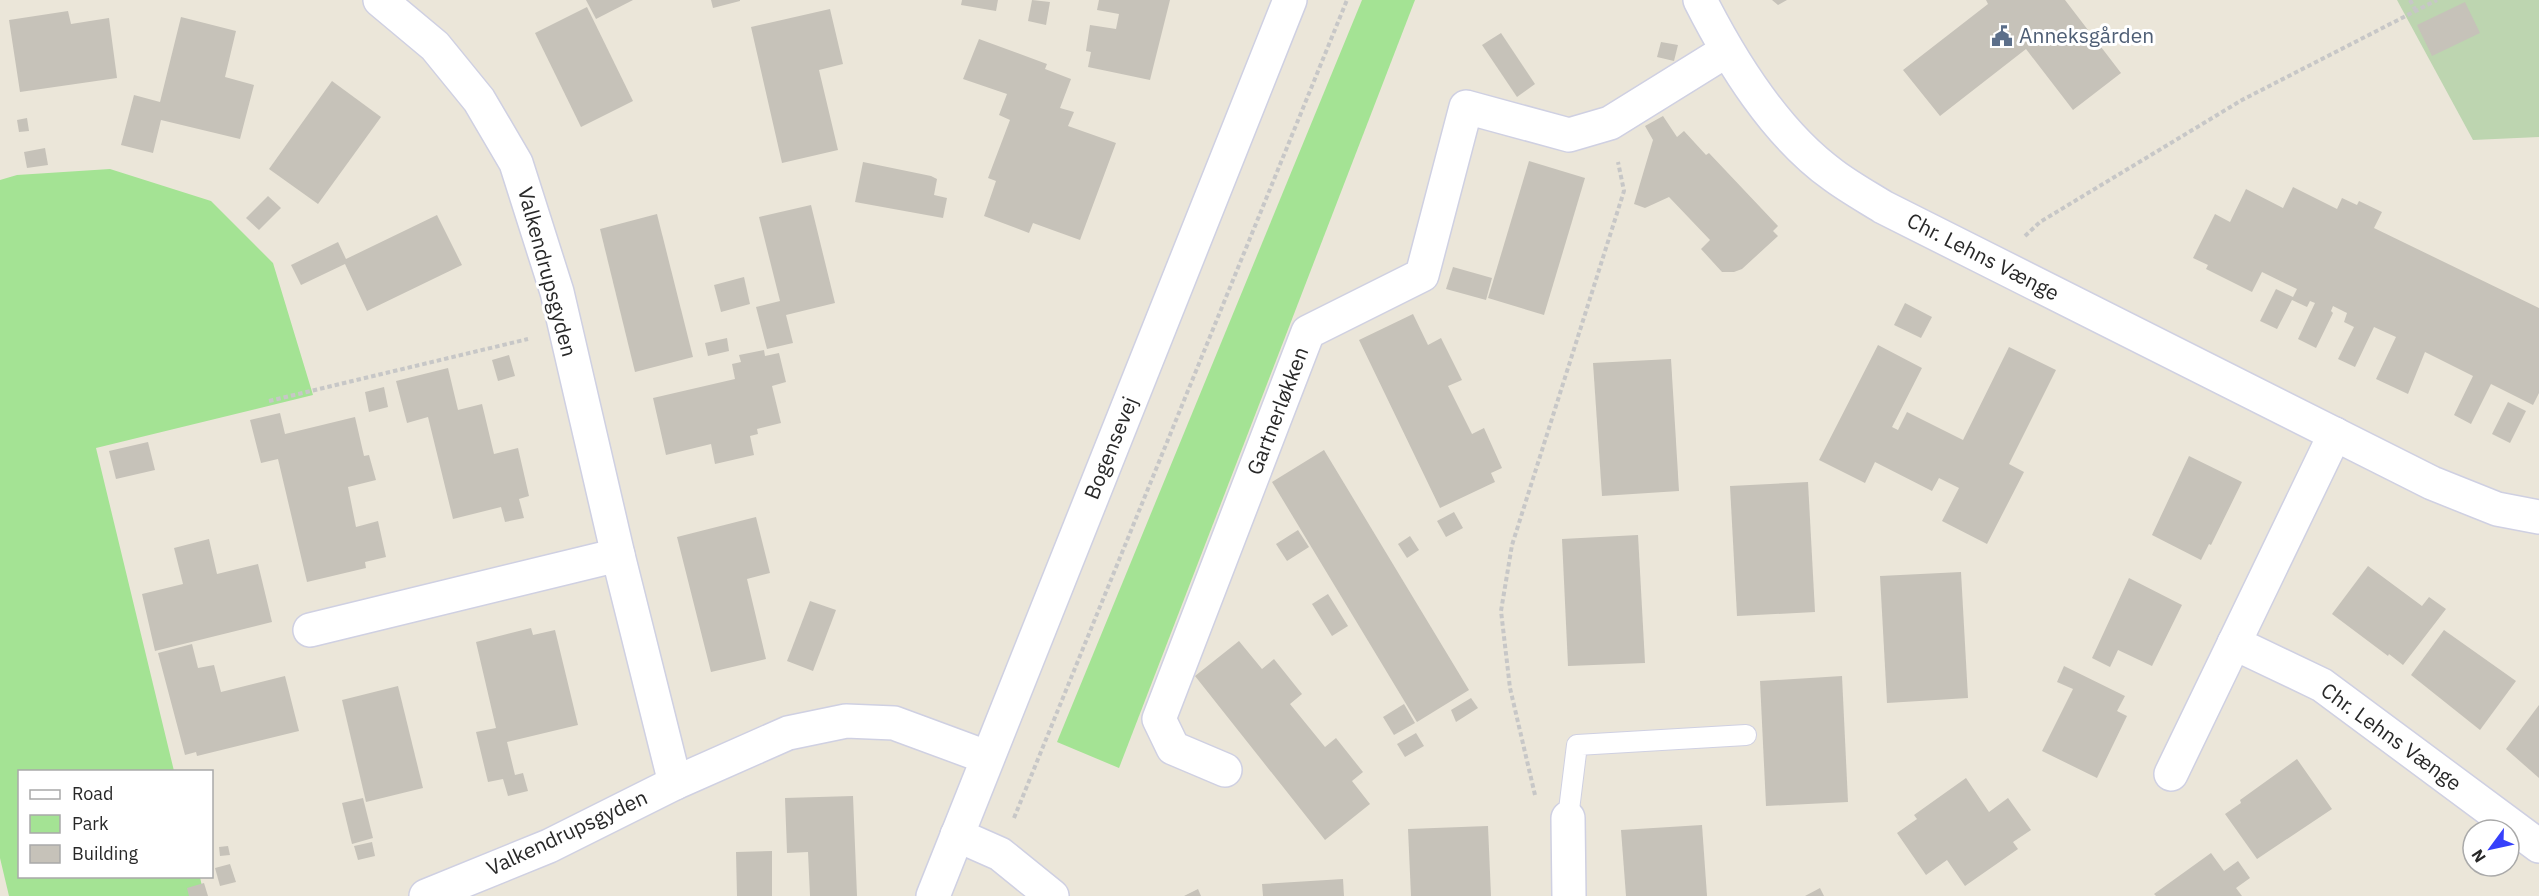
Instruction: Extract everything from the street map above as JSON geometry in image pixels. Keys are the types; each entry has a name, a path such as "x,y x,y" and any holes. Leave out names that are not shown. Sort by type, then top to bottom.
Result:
{"street":[{"name":"Valkendrupsgyden","path":"380,0 435,46 479,100 516,163 542,238 557,292 618,555 675,783"},
{"name":"Bogensevej","path":"933,896 986,757 1227,164 1290,0"},
{"name":"Chr. Lehns Vænge","path":"1700,0 1726,51 1789,134 1832,174 1883,207 2432,483 2497,509 2539,517"},
{"name":"Gartnerløkken","path":"1225,770 1173,748 1159,719 1308,332 1422,275 1466,107 1569,135 1610,123 1726,51"},
{"path":"2171,774 2335,434"},
{"path":"310,630 618,555"},
{"name":"Chr. Lehns Vænge","path":"2234,643 2322,685 2539,846"},
{"name":"Valkendrupsgyden","path":"426,896 549,846 675,783 788,733 846,722 894,723 986,757"},
{"path":"1568,818 1569,896"},
{"path":"957,835 1000,854 1052,896"}],"lane":[{"path":"1568,818 1577,745 1746,735"}],"path":[{"path":"1000,854 1347,0"},
{"path":"2410,0 2416,11"},
{"path":"1996,264 2040,222 2242,100 2437,0"},
{"path":"1568,818 1539,811 1510,688 1501,611 1512,545 1624,191 1610,123"},
{"path":"269,401 564,330"}],"green space":[{"path":"1362,0 1415,0 1119,768 1057,742"},
{"path":"2397,0 2539,0 2539,137 2473,140"},
{"path":"110,169 211,201 273,263 313,395 96,448 174,770 18,770 18,878 200,878 204,896 9,896 0,858 0,180 17,175"}],"building":[{"path":"586,0 633,0 596,19"},
{"path":"711,0 740,0 740,1 713,8"},
{"path":"962,0 998,0 996,11 961,5"},
{"path":"1032,0 1050,2 1046,25 1028,21"},
{"path":"1099,0 1170,0 1150,80 1088,67 1091,52 1086,51 1090,25 1116,29 1119,14 1097,10"},
{"path":"1772,0 1787,0 1778,5"},
{"path":"1986,0 2065,0 2121,73 2073,110 2026,49 1940,116 1903,70 1988,4"},
{"path":"2465,2 2480,33 2432,56 2417,25"},
{"path":"587,7 633,101 581,127 535,33"},
{"path":"830,9 843,64 819,70 838,150 782,163 751,27"},
{"path":"68,11 71,24 109,18 117,78 20,92 9,20"},
{"path":"181,17 236,31 225,77 254,85 240,139 161,120 153,153 121,145 134,95 160,102"},
{"path":"1501,33 1535,84 1517,97 1482,45"},
{"path":"979,39 1047,64 1045,69 1071,79 1060,108 1074,112 1068,126 1116,143 1080,240 1033,223 1029,233 984,216 996,181 988,178 1010,120 999,115 1007,94 963,79"},
{"path":"1661,42 1678,45 1674,61 1657,57"},
{"path":"332,81 381,117 318,204 269,169"},
{"path":"1663,116 1677,137 1684,131 1706,155 1709,153 1778,226 1773,231 1778,236 1742,269 1722,272 1701,249 1710,240 1669,197 1645,208 1634,204 1653,140 1645,126"},
{"path":"27,118 29,131 19,132 17,120"},
{"path":"45,148 48,165 27,168 24,152"},
{"path":"1529,161 1585,178 1544,315 1488,298"},
{"path":"863,162 937,179 934,195 947,198 943,218 855,202"},
{"path":"2293,187 2337,209 2342,198 2357,205 2359,201 2382,212 2374,228 2539,308 2539,393 2533,405 2491,384 2471,424 2454,415 2473,376 2425,352 2408,394 2376,379 2396,337 2374,327 2355,367 2338,359 2354,327 2344,322 2347,313 2333,306 2331,311 2333,313 2316,348 2298,339 2315,303 2310,301 2307,307 2292,300 2277,329 2260,321 2276,289 2293,297 2297,289 2262,272 2252,292 2206,269 2208,265 2193,258 2215,214 2230,222 2246,189 2283,208"},
{"path":"268,196 281,208 259,230 246,218"},
{"path":"811,205 835,303 786,315 793,343 767,349 756,307 780,301 759,217"},
{"path":"657,214 693,357 635,372 600,229"},
{"path":"437,215 462,265 367,311 345,264 301,285 291,265 338,242 346,259"},
{"path":"1453,267 1492,278 1486,300 1446,289"},
{"path":"744,277 750,304 721,312 714,285"},
{"path":"1905,303 1932,317 1921,338 1894,325"},
{"path":"1413,314 1428,345 1441,338 1462,380 1448,386 1472,434 1484,428 1502,468 1491,473 1495,482 1440,508 1359,340"},
{"path":"727,338 729,351 708,356 705,343"},
{"path":"1878,345 1922,368 1892,427 1898,430 1907,412 1963,440 2009,347 2056,370 2009,464 2024,472 1987,544 1942,521 1959,488 1939,478 1932,491 1875,462 1865,483 1819,460"},
{"path":"764,350 765,356 779,353 786,382 772,386 781,423 757,429 758,434 750,436 754,455 715,464 711,444 666,455 653,398 735,379 732,364 741,362 739,355"},
{"path":"509,355 515,376 498,381 492,360"},
{"path":"1671,359 1679,491 1602,496 1593,363"},
{"path":"448,368 458,410 482,404 494,454 518,448 529,496 519,499 524,518 505,522 501,507 453,519 428,417 407,423 396,381"},
{"path":"384,387 388,407 369,412 365,392"},
{"path":"2508,402 2526,411 2510,443 2492,434"},
{"path":"280,413 285,434 355,417 364,456 369,455 376,480 348,487 356,527 378,521 386,557 365,562 366,568 307,582 278,459 261,463 250,420"},
{"path":"148,442 155,470 116,479 109,451"},
{"path":"1324,450 1469,690 1417,722 1272,482"},
{"path":"2189,456 2242,482 2211,545 2209,544 2201,560 2152,535"},
{"path":"1808,482 1815,612 1737,616 1730,486"},
{"path":"1454,512 1463,528 1446,537 1437,521"},
{"path":"756,517 770,573 747,579 766,659 711,672 677,537"},
{"path":"1298,530 1309,547 1287,561 1276,544"},
{"path":"1638,535 1645,663 1568,666 1562,539"},
{"path":"1410,536 1419,550 1407,558 1398,544"},
{"path":"209,539 217,574 258,564 272,622 155,651 142,594 183,584 174,548"},
{"path":"2368,566 2422,606 2429,597 2446,609 2403,665 2332,614"},
{"path":"1961,572 1968,698 1887,703 1880,576"},
{"path":"2129,578 2182,605 2152,666 2118,650 2110,667 2092,658"},
{"path":"1328,594 1348,626 1332,636 1312,604"},
{"path":"810,601 836,610 813,671 787,661"},
{"path":"531,628 533,635 555,630 578,725 507,742 515,775 523,773 528,791 508,796 503,779 488,782 476,732 496,728 476,642"},
{"path":"2444,630 2516,681 2480,730 2411,675"},
{"path":"1239,641 1262,669 1274,659 1302,694 1290,704 1325,747 1336,738 1363,772 1352,781 1370,804 1325,840 1195,676"},
{"path":"192,644 198,668 214,665 221,692 285,676 299,731 197,756 196,752 185,755 158,653"},
{"path":"2064,666 2125,696 2117,711 2127,716 2097,778 2042,751 2073,689 2057,682"},
{"path":"1842,676 1848,802 1766,806 1760,681"},
{"path":"398,686 423,788 366,802 342,700"},
{"path":"1471,698 1478,708 1456,722 1451,710"},
{"path":"1404,704 1415,723 1394,735 1383,717"},
{"path":"2539,705 2539,778 2506,749"},
{"path":"1416,733 1424,746 1405,757 1397,744"},
{"path":"2297,759 2332,809 2257,859 2225,814 2241,803 2240,800"},
{"path":"1966,778 1989,812 2008,798 2031,830 2013,842 2018,849 1965,886 1947,860 1926,875 1897,833 1917,819 1914,815"},
{"path":"853,796 857,896 810,896 808,852 787,853 785,798"},
{"path":"363,798 373,838 352,844 342,803"},
{"path":"1702,825 1707,896 1626,896 1621,830"},
{"path":"1488,826 1491,896 1411,896 1408,829"},
{"path":"372,842 375,856 358,860 354,846"},
{"path":"228,846 230,855 220,856 219,847"},
{"path":"772,851 772,896 737,896 736,852"},
{"path":"2211,853 2224,871 2238,861 2250,878 2236,888 2242,896 2156,896 2154,894"},
{"path":"230,864 236,882 220,886 215,868"},
{"path":"1343,879 1344,896 1263,896 1262,884"},
{"path":"204,883 208,896 189,896 187,888"},
{"path":"1820,888 1824,896 1805,896"},
{"path":"1198,889 1201,896 1184,896"}],"place":[{"name":"Anneksgården","path":"2002,36"}]}
